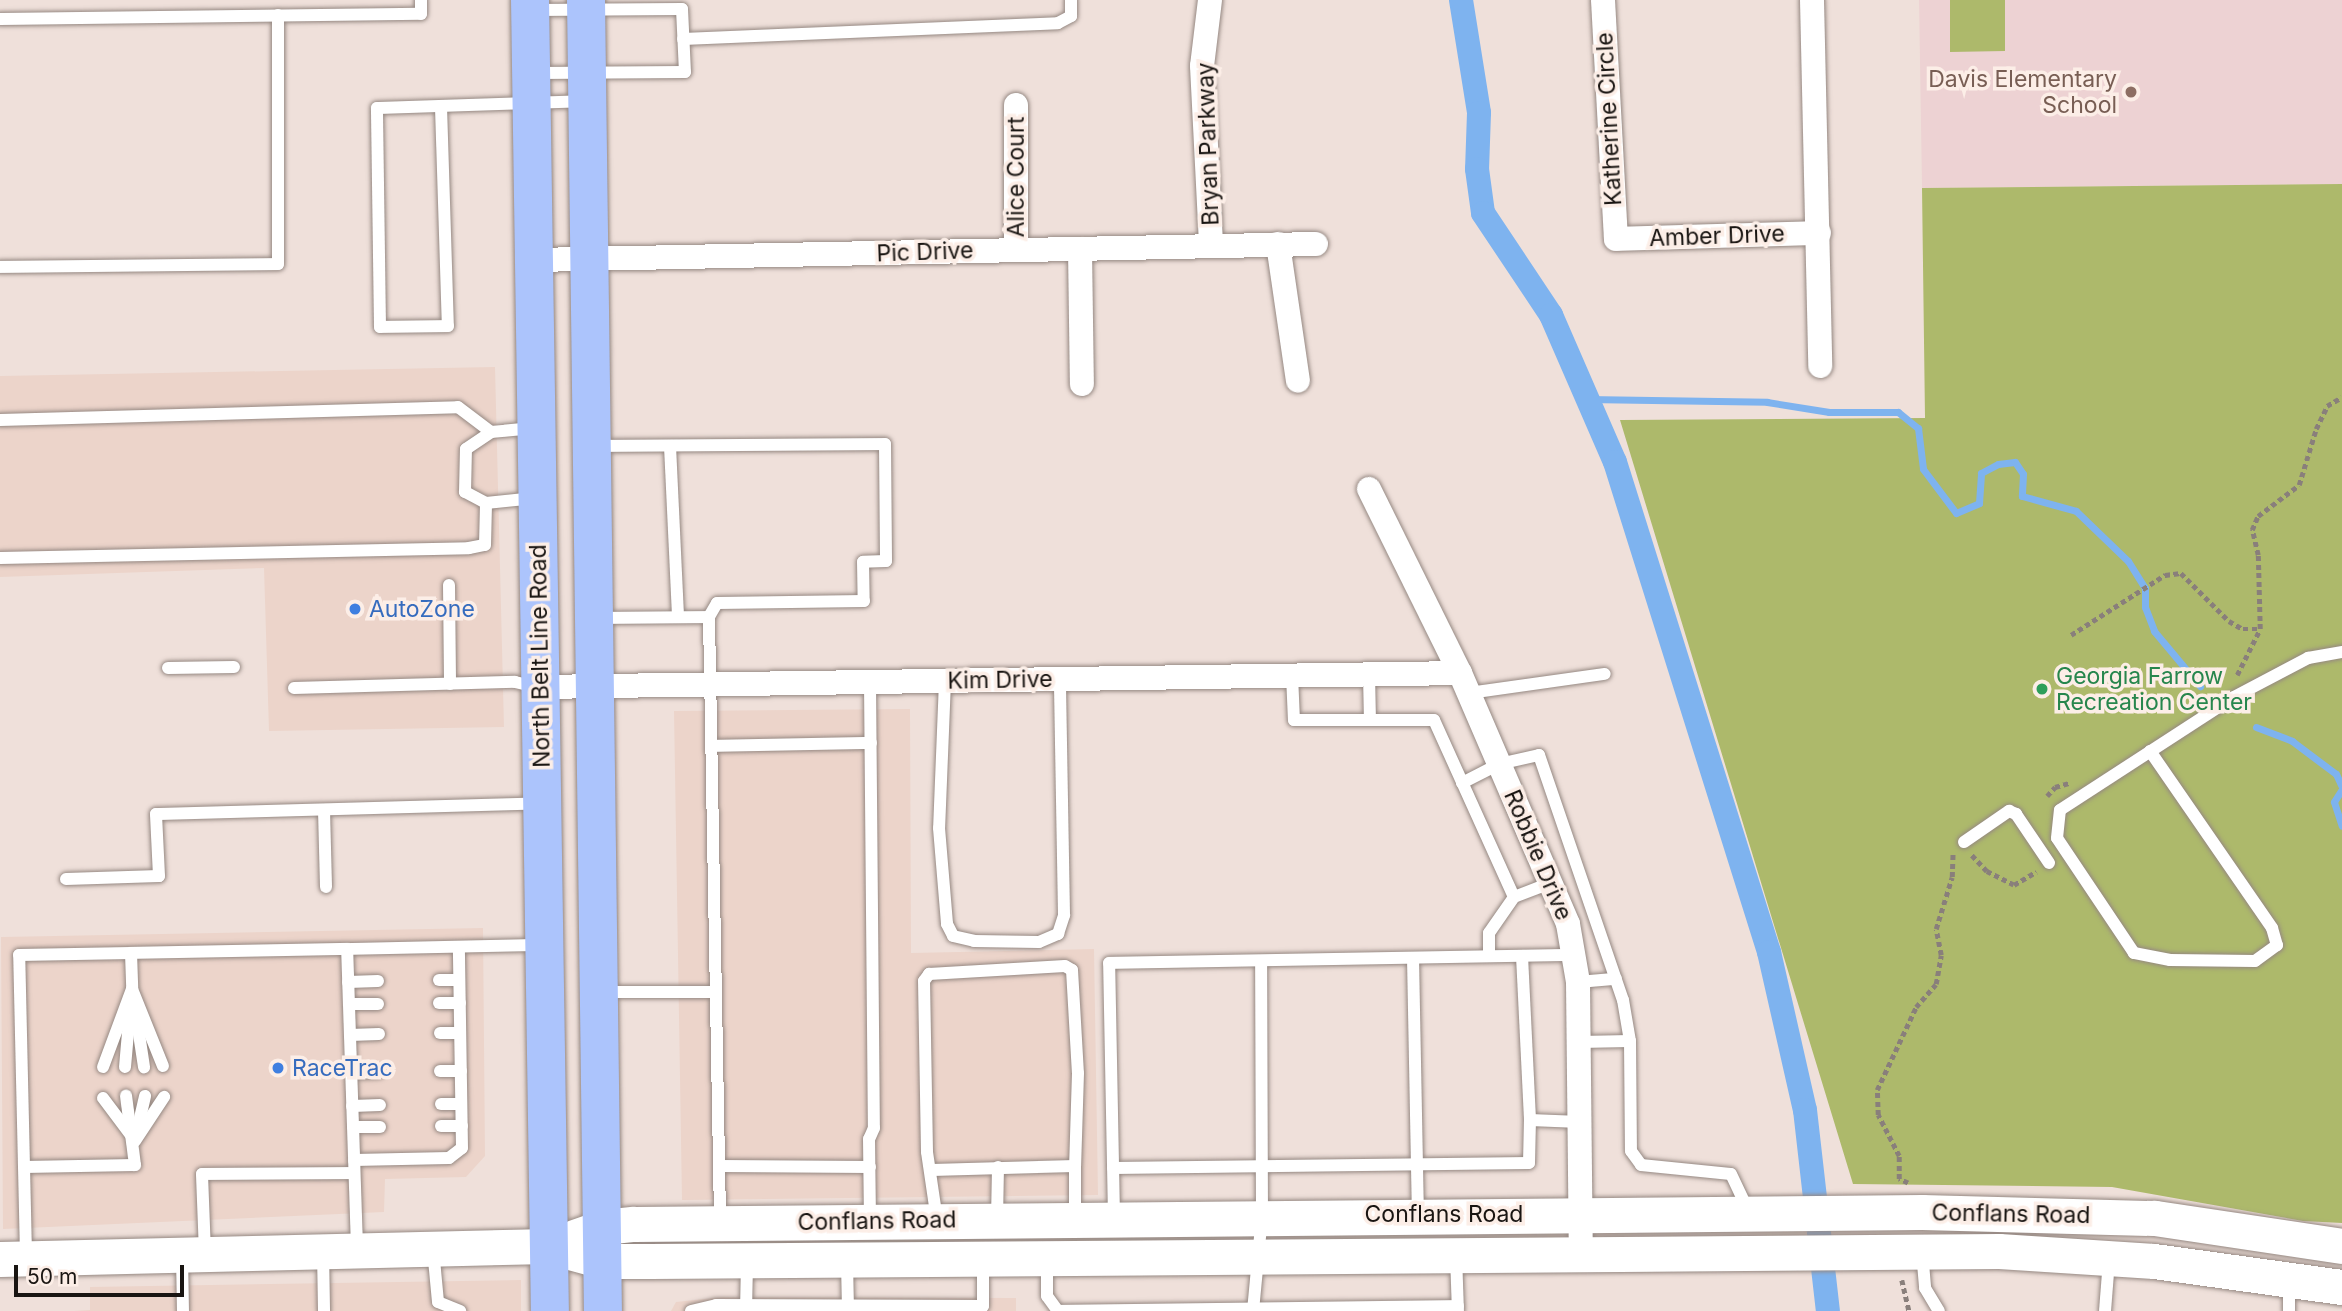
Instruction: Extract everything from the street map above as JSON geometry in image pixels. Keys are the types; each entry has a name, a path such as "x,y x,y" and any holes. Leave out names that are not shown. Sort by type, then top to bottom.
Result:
{"main road":[{"name":"North Belt Line Road","path":"530,5 550,1311"},
{"path":"586,5 603,1311"},
{"name":"Conflans Road","path":"13,1259 603,1244 720,1223 1581,1213 1888,1212 2109,1216 2342,1246"},
{"path":"2109,1216 2109,1257"},
{"path":"983,1258 989,1219"},
{"name":"Conflans Road","path":"603,1244 747,1261 1581,1251 1773,1252 1907,1259 2109,1257 2289,1297 2342,1287"}],"street":[{"name":"Bryan Parkway","path":"1210,0 1202,66 1211,246"},
{"name":"Katherine Circle","path":"1603,0 1616,239"},
{"path":"1812,0 1820,366"},
{"name":"Alice Court","path":"1016,105 1016,249"},
{"name":"Amber Drive","path":"1616,239 1819,233"},
{"path":"1278,244 1298,382"},
{"name":"Pic Drive","path":"534,260 1316,244"},
{"path":"1080,249 1082,384"},
{"name":"Robbie Drive","path":"1369,489 1464,683 1568,925 1578,982 1581,1251"},
{"name":"Kim Drive","path":"540,687 1368,674 1464,683"}],"lane":[{"path":"0,19 421,14 421,0"},
{"path":"683,39 1058,23 1071,16 1071,0"},
{"path":"441,107 448,326 380,327 377,108 441,107 531,87 587,87 685,72 682,9 675,4 530,5"},
{"path":"0,267 278,264 278,15"},
{"path":"531,87 587,87"},
{"path":"0,420 458,407 491,432"},
{"path":"536,428 491,432 466,449 465,492 486,503 538,497"},
{"path":"591,446 884,444 886,561 863,562 864,601 717,603 709,617 720,1223"},
{"path":"670,446 678,617"},
{"path":"0,558 469,548 485,545 486,503"},
{"path":"449,585 450,684"},
{"path":"594,618 709,617"},
{"path":"2150,751 2272,928 2277,945 2255,961 2170,960 2134,953 2057,838 2060,810 2150,751 2234,696 2308,658 2342,652"},
{"path":"168,668 234,667"},
{"path":"1368,674 1370,720"},
{"path":"1464,683 1605,674"},
{"path":"1292,675 1294,720 1434,720 1514,897"},
{"path":"945,681 939,828 947,924 953,936 974,940 1039,942 1058,934 1064,915 1060,679"},
{"path":"294,688 515,682 540,687"},
{"path":"870,682 874,1129 869,1139 870,1221"},
{"path":"712,746 871,743"},
{"path":"1462,783 1499,764 1539,755 1616,979 1630,1041 1631,1151 1641,1165 1731,1174 1758,1213"},
{"path":"66,879 159,877 156,814 542,803"},
{"path":"324,810 327,887"},
{"path":"1964,842 2009,811 2015,814 2049,863"},
{"path":"1489,956 1489,933 1514,897 1551,883"},
{"path":"13,1259 24,1167 19,955 545,945"},
{"path":"183,1311 193,1255 202,1174 449,1158 462,1148 459,947"},
{"path":"324,1311 340,1251 354,1166 347,949"},
{"path":"125,1067 132,989 131,953"},
{"path":"1114,1217 1109,963 1573,955"},
{"path":"1113,1168 1529,1163 1530,1120 1522,956"},
{"path":"1413,958 1418,1214"},
{"path":"1253,1310 1262,1216 1261,961"},
{"path":"937,1220 932,1170 927,1152 924,981 941,970 1065,966 1072,970 1076,985 1075,1217"},
{"path":"1578,982 1616,979"},
{"path":"439,980 459,980"},
{"path":"348,982 378,981"},
{"path":"132,989 163,1066"},
{"path":"103,1067 132,989"},
{"path":"132,989 144,1068"},
{"path":"600,992 716,992"},
{"path":"439,1003 460,1003"},
{"path":"349,1004 378,1004"},
{"path":"440,1033 460,1033"},
{"path":"350,1035 379,1034"},
{"path":"1579,1042 1630,1041"},
{"path":"440,1071 461,1071"},
{"path":"351,1073 379,1072"},
{"path":"24,1167 135,1165 135,1141 126,1096"},
{"path":"135,1141 145,1096"},
{"path":"135,1141 164,1097"},
{"path":"103,1098 135,1141"},
{"path":"440,1104 461,1104"},
{"path":"352,1106 380,1105"},
{"path":"1530,1120 1580,1122"},
{"path":"441,1126 462,1126"},
{"path":"353,1127 380,1127"},
{"path":"720,1166 870,1167"},
{"path":"932,1170 1075,1166"},
{"path":"989,1219 998,1167"},
{"path":"433,1249 438,1302 460,1311"},
{"path":"1046,1257 1047,1296 1057,1310 1458,1309 1457,1252"},
{"path":"2105,1311 2109,1257"},
{"path":"691,1311 983,1306 983,1258"},
{"path":"847,1259 848,1308"},
{"path":"1907,1259 1939,1311"},
{"path":"746,1308 747,1261"}],"path":[{"path":"2233,678 2243,669 2260,629 2258,555 2252,530 2258,516 2299,485 2316,429 2327,406 2342,397"},
{"path":"2071,635 2154,586 2165,575 2181,573 2230,621 2243,629 2260,629"},
{"path":"2042,806 2055,787 2078,776"},
{"path":"1915,1185 1899,1179 1899,1156 1878,1115 1877,1090 1916,1007 1936,984 1941,955 1936,929 1952,877 1952,852 1964,842 1987,871 2014,886 2049,863"},
{"path":"1907,1259 1903,1298 1909,1311"}],"shaded area":[{"name":"Davis Elementary School","path":"1919,0 2342,0 2342,184 1922,188"},
{"path":"495,367 504,727 269,731 264,568 0,577 0,376"},
{"path":"910,709 911,953 1094,949 1098,1195 682,1200 674,711"},
{"path":"483,928 485,1156 466,1177 385,1179 384,1212 3,1229 1,937"},
{"path":"521,1280 521,1311 74,1311 90,1310 90,1287"},
{"path":"723,1297 1016,1298 1016,1311 671,1311 676,1302"}],"green space":[{"path":"1950,0 2005,0 2005,51 1950,52"},
{"path":"2342,184 2342,1223 2303,1221 2112,1187 1853,1184 1620,420 1925,418 1922,188"}],"waterway":[{"path":"1461,0 1479,113 1477,169 1483,213 1551,315 1615,462 1769,952 1805,1110 1828,1311"},
{"path":"1586,399 1767,402 1829,412 1898,412 1918,428 1923,469 1956,513 1979,503 1981,473 1998,464 2015,462 2023,474 2022,496 2076,511 2128,561 2145,588 2145,607 2154,631 2200,686"},
{"path":"2256,727 2292,741 2336,774 2342,787"},
{"path":"2342,789 2334,802 2342,826"}],"place":[{"name":"Davis Elementary School","path":"2131,92"},
{"name":"AutoZone","path":"355,609"},
{"name":"Georgia Farrow Recreation Center","path":"2042,689"},
{"name":"RaceTrac","path":"278,1068"}]}
